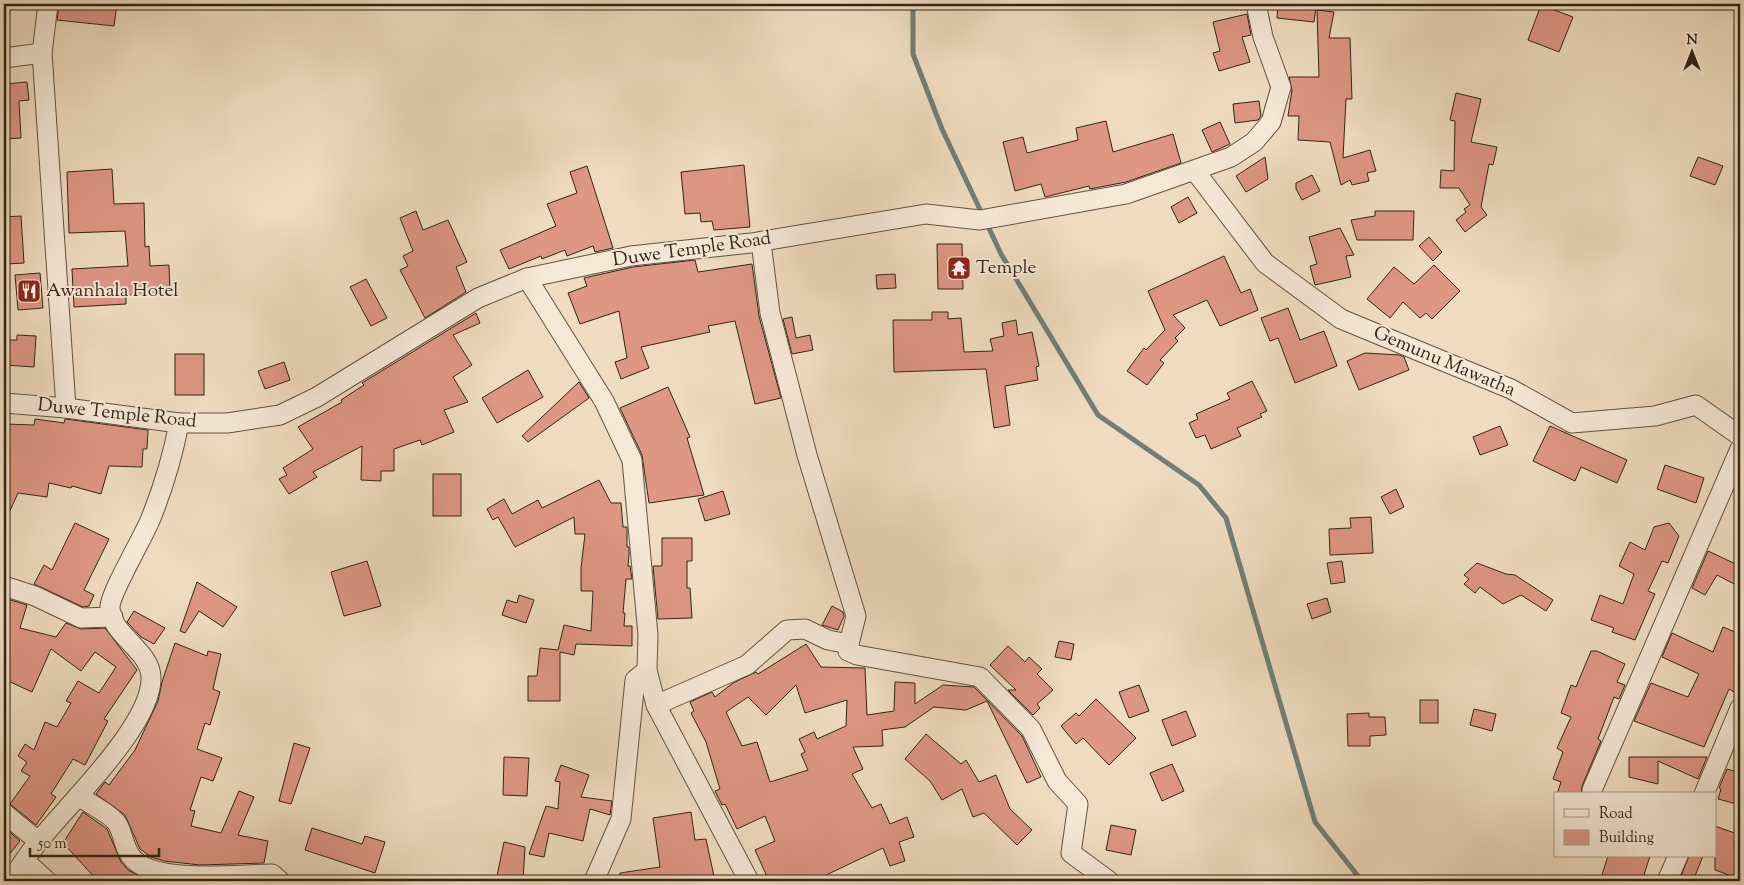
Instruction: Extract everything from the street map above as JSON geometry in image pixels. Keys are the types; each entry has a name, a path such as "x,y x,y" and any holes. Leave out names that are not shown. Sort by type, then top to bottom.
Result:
{"street":[{"path":"48,4 42,53 66,408"},
{"name":"Duwe Temple Road","path":"4,403 66,408 179,423 227,423 280,416 317,397 478,298 527,278 631,256 761,242 926,214 985,220 1126,194 1231,157 1254,142 1271,122 1277,105 1280,87 1263,38 1256,4"},
{"path":"4,58 42,53"},
{"name":"Gemunu Mawatha","path":"1195,171 1265,263 1341,319 1511,389 1572,423 1655,416 1696,406 1740,436"},
{"path":"761,242 770,313 807,455 856,616 848,650 857,655 980,677 1031,729 1057,781 1078,804 1071,853 1109,881"},
{"path":"527,278 604,401 632,460 648,635 647,670 656,706 745,880"},
{"path":"10,881 38,841 127,738 148,695 152,677 147,663 116,624 110,607 115,590 151,518 174,451 179,423"},
{"path":"1592,790 1740,449"},
{"path":"4,586 35,596 81,618 113,617"},
{"path":"656,706 747,665 787,630 805,629 828,640 849,644"},
{"path":"594,881 621,819 635,680 647,670"},
{"path":"1705,792 1740,708"},
{"path":"78,796 118,823 125,847 133,860 147,868 168,875 272,874 280,881"},
{"path":"4,813 38,841"},
{"path":"1667,881 1677,858"},
{"path":"25,861 47,881"}],"building":[{"path":"64,4 117,4 114,26 57,20 59,6 64,7"},
{"path":"1278,4 1310,4 1310,6 1316,7 1314,22 1277,18"},
{"path":"1541,5 1573,17 1559,52 1528,40"},
{"path":"1317,10 1334,12 1329,38 1350,38 1352,99 1346,99 1343,158 1370,150 1376,171 1367,173 1369,181 1352,185 1350,180 1341,185 1330,142 1298,140 1299,116 1288,116 1292,90 1289,77 1319,77"},
{"path":"1247,14 1251,35 1242,37 1250,62 1219,71 1213,53 1220,51 1213,22"},
{"path":"27,82 29,100 19,101 21,138 4,139 4,84"},
{"path":"1456,93 1481,99 1471,142 1497,147 1493,165 1489,164 1481,207 1487,215 1465,232 1456,220 1466,212 1464,209 1470,205 1459,188 1440,188 1441,170 1454,171 1455,121 1450,120"},
{"path":"1259,101 1261,116 1258,120 1235,123 1233,104"},
{"path":"1106,121 1113,152 1173,134 1181,163 1126,182 1090,189 1089,186 1045,197 1041,184 1015,191 1003,142 1023,137 1027,153 1078,140 1076,128"},
{"path":"1220,122 1230,144 1212,152 1202,130"},
{"path":"1265,157 1268,179 1246,192 1236,176"},
{"path":"1698,157 1723,166 1715,185 1690,176"},
{"path":"744,165 750,227 714,230 712,221 701,222 700,213 685,214 681,172"},
{"path":"587,166 613,248 595,252 593,246 567,256 565,250 542,259 541,256 509,269 500,250 556,226 547,204 577,193 570,172"},
{"path":"112,169 114,204 144,203 145,247 149,246 150,266 169,265 170,295 126,295 126,304 74,307 72,269 128,266 125,231 69,233 67,172"},
{"path":"1312,175 1320,191 1302,200 1296,189 1296,183"},
{"path":"1188,197 1197,213 1179,223 1171,207"},
{"path":"416,211 423,230 448,220 467,262 456,267 466,292 425,318 400,270 408,266 403,256 413,251 400,218"},
{"path":"1375,211 1414,211 1413,240 1357,240 1351,220 1375,216"},
{"path":"21,216 24,263 6,264 4,217"},
{"path":"1340,228 1354,255 1346,256 1351,277 1315,285 1310,266 1317,264 1309,237"},
{"path":"1429,237 1442,252 1433,261 1419,246"},
{"path":"937,244 962,244 963,289 938,289"},
{"path":"1224,256 1241,293 1250,289 1258,310 1220,326 1207,300 1173,315 1185,328 1175,338 1178,341 1160,360 1164,363 1147,385 1127,371 1144,348 1146,350 1165,330 1148,291"},
{"path":"695,260 698,272 752,264 759,316 781,398 755,404 735,321 708,326 710,332 641,347 649,368 621,379 615,362 627,358 619,311 580,324 568,293 587,286 584,278 633,267"},
{"path":"1434,265 1460,291 1432,319 1426,313 1420,318 1403,302 1390,318 1367,299 1394,267 1414,284"},
{"name":"Awanhala Hotel","path":"40,273 43,308 18,310 15,275"},
{"path":"895,274 896,288 877,289 876,275"},
{"path":"366,279 387,318 371,326 350,287"},
{"path":"1288,308 1300,340 1324,331 1337,366 1295,383 1278,338 1270,341 1261,318"},
{"path":"932,312 948,312 948,319 961,318 964,352 993,351 990,339 1004,336 1002,323 1016,320 1018,335 1032,332 1039,366 1036,367 1038,380 1005,386 1010,425 994,428 986,369 894,372 893,320 932,320"},
{"path":"476,313 480,323 453,335 472,365 453,377 468,402 444,410 454,432 422,445 420,440 394,449 394,471 381,471 381,481 361,480 362,446 313,472 317,477 289,494 279,479 287,475 283,468 313,449 298,427 342,402 341,400 364,385 362,383"},
{"path":"792,317 796,338 810,335 813,350 792,354 783,319"},
{"path":"17,335 36,336 34,367 4,365 4,340 17,340"},
{"path":"1365,353 1400,355 1404,357 1409,370 1359,390 1347,361"},
{"path":"175,354 204,354 204,395 175,395"},
{"path":"284,362 290,380 265,389 258,371"},
{"path":"528,370 543,397 497,423 482,398"},
{"path":"1252,381 1267,411 1260,414 1262,417 1237,428 1241,436 1211,449 1205,435 1196,438 1189,423 1198,419 1196,414 1230,399 1227,393"},
{"path":"579,382 589,398 528,442 522,436"},
{"path":"668,387 690,437 687,438 704,495 649,503 642,455 620,408"},
{"path":"35,419 64,423 65,419 148,430 147,449 143,449 142,467 109,466 101,494 72,486 71,488 49,483 47,497 18,493 4,524 4,424 34,425"},
{"path":"1500,426 1508,445 1480,455 1473,437"},
{"path":"1550,426 1627,460 1617,483 1581,467 1575,481 1533,461"},
{"path":"1665,465 1704,478 1696,503 1657,489"},
{"path":"433,474 461,474 461,516 433,516"},
{"path":"599,480 611,503 621,503 623,527 627,527 628,566 630,566 632,579 626,579 623,613 625,613 624,626 632,626 632,646 576,644 574,655 560,652 560,701 528,701 528,676 537,676 540,648 558,650 564,625 591,631 593,591 581,591 581,568 585,534 575,534 574,517 515,547 498,517 493,520 487,509 504,499 512,514 538,500 542,508"},
{"path":"1396,489 1404,507 1390,514 1381,497"},
{"path":"723,491 730,514 705,521 698,499"},
{"path":"1371,517 1373,553 1330,555 1329,529 1351,528 1350,518"},
{"path":"75,523 109,539 84,590 94,595 89,606 83,607 34,584 44,565 52,570"},
{"path":"1669,523 1679,536 1668,563 1662,561 1648,591 1655,594 1635,640 1612,632 1614,628 1591,620 1600,595 1623,604 1634,574 1619,566 1630,542 1645,550 1654,527"},
{"path":"662,538 692,538 692,561 687,561 687,588 690,588 692,618 658,619 653,566 662,566"},
{"path":"1708,551 1740,566 1740,587 1717,575 1705,595 1692,588"},
{"path":"367,561 381,606 344,616 331,572"},
{"path":"1342,561 1345,582 1331,584 1327,563"},
{"path":"1477,563 1506,574 1515,575 1553,600 1546,611 1521,595 1503,604 1480,587 1475,593 1464,584 1469,579 1464,575"},
{"path":"197,582 237,607 223,627 199,611 185,633 180,631"},
{"path":"519,595 534,600 526,623 502,615 507,600 517,603"},
{"path":"4,598 27,605 20,628 56,637 66,623 81,629 105,628 137,670 104,719 108,721 85,765 73,759 51,794 56,797 36,825 10,804 30,776 21,771 27,762 18,756 25,744 34,750 45,722 57,727 71,703 66,701 78,681 99,693 116,667 95,652 81,671 51,649 32,692 4,679"},
{"path":"1327,598 1331,612 1312,619 1307,604"},
{"path":"832,606 843,612 844,616 838,630 822,625"},
{"path":"134,611 165,628 154,644 141,637 127,622"},
{"path":"1723,627 1740,634 1740,678 1734,692 1729,689 1704,747 1634,721 1651,683 1688,697 1699,674 1662,657 1672,633 1713,652"},
{"path":"1059,641 1074,644 1071,660 1055,657"},
{"path":"175,643 207,656 208,651 221,654 213,689 220,692 210,725 205,723 197,749 222,758 213,781 201,777 190,810 195,811 191,826 221,833 239,791 254,797 238,835 268,841 264,863 200,865 164,861 151,857 140,849 125,815 96,794 105,782 109,785 135,750 158,701 162,682"},
{"path":"806,644 821,667 865,668 867,715 894,711 895,682 915,683 915,704 943,685 974,687 1022,736 1041,777 1027,783 987,701 966,710 934,707 905,727 882,730 883,746 853,747 863,769 852,774 872,808 881,804 890,824 907,817 914,837 899,842 905,861 890,866 883,848 824,876 826,881 769,881 755,850 775,841 765,816 737,829 725,804 722,805 715,791 720,789 706,742 691,713 694,711 690,702 712,692 715,697 733,683 756,672 758,674","holes":["796,685 805,713 847,700 846,726 817,739 814,732 799,739 805,752 801,754 808,770 770,782 757,742 742,746 726,712 748,697 766,715"]},
{"path":"1008,646 1025,662 1029,657 1042,669 1037,674 1053,690 1037,704 1040,708 1033,715 1008,690 1016,690 990,665"},
{"path":"1591,651 1597,651 1625,664 1617,682 1625,685 1619,699 1614,697 1598,739 1601,741 1581,792 1558,792 1561,782 1553,779 1563,752 1557,748 1571,717 1561,713 1571,685 1576,687"},
{"path":"1139,685 1149,711 1129,718 1119,692"},
{"path":"1096,699 1136,738 1109,765 1083,738 1076,744 1061,726 1076,713 1079,716"},
{"path":"1420,700 1438,700 1438,723 1420,723"},
{"path":"1474,709 1496,714 1492,731 1470,725"},
{"path":"1186,711 1196,736 1172,746 1162,720"},
{"path":"1369,713 1369,717 1385,717 1386,735 1370,736 1370,746 1348,746 1347,714"},
{"path":"926,734 961,764 966,760 979,782 996,775 1010,809 1032,830 1017,845 984,813 973,817 962,789 942,800 930,781 905,759"},
{"path":"294,743 310,748 291,804 279,801"},
{"path":"504,757 529,758 527,796 503,795"},
{"path":"1629,757 1707,757 1698,779 1658,761 1658,784 1629,777"},
{"path":"1172,764 1184,791 1162,801 1150,773"},
{"path":"561,765 589,775 581,797 612,801 610,815 590,809 583,841 549,833 544,857 529,854 546,806 558,809 560,782 555,781"},
{"path":"1727,769 1740,773 1740,805 1718,799 1721,789 1719,788"},
{"path":"83,812 107,829 121,862 128,870 146,879 145,881 98,881 63,843"},
{"path":"691,812 695,840 706,839 715,881 621,881 620,873 660,867 653,818"},
{"path":"1111,825 1136,830 1131,855 1106,850"},
{"path":"1716,826 1740,835 1740,879 1715,870"},
{"path":"4,827 20,841 4,861"},
{"path":"312,828 362,844 365,836 385,842 375,873 305,850"},
{"path":"504,842 525,847 523,881 496,881"},
{"path":"1607,858 1649,858 1642,881 1600,881"},
{"path":"1688,858 1702,858 1693,881 1679,881"}],"waterway":[{"path":"913,4 913,54 942,129 983,216"},
{"path":"987,224 1001,254 1098,415 1199,485 1226,518 1315,822 1362,881"}],"place":[{"name":"Temple","path":"959,268"},
{"name":"Awanhala Hotel","path":"29,291"}]}
